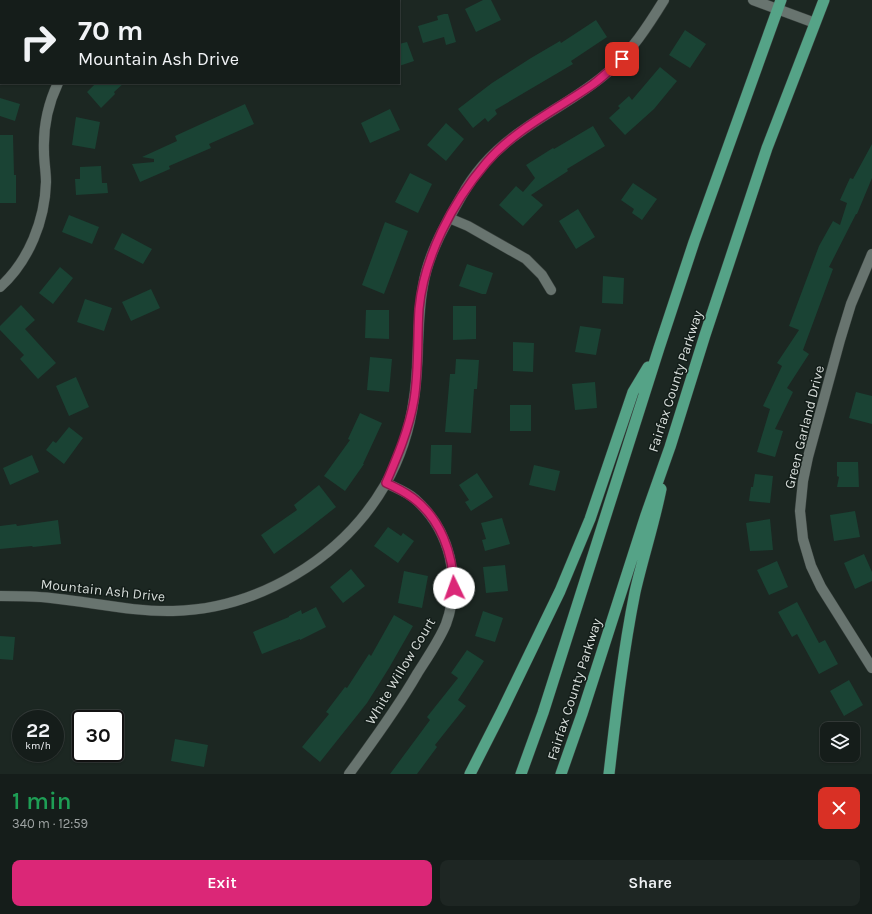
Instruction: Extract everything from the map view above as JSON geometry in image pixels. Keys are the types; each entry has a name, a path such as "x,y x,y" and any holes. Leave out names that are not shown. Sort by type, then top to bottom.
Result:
{"highway":[{"name":"Fairfax County Parkway","path":"561,774 580,720 646,515 670,447 705,335 767,148 824,0"},
{"name":"Fairfax County Parkway","path":"521,774 694,242 780,5"},
{"path":"470,774 560,591 590,519 633,392 659,348"},
{"path":"609,774 620,683 630,622 641,567 655,520 670,447"}],"street":[{"name":"Mountain Ash Drive","path":"0,596 53,598 117,608 150,611 175,611 207,608 244,599 277,585 324,555 353,528 370,506 386,483 401,449 410,421 414,399 417,376 420,309 427,268 435,244 470,183 486,162 502,146 521,131 593,84 622,59 643,33 664,0"},
{"path":"753,0 780,5 815,23"},
{"path":"0,286 24,258 41,218 45,198 46,181 44,151 46,124 50,102 58,84"},
{"path":"449,218 468,226 526,259 542,275 551,290"},
{"name":"Green Garland Drive","path":"872,254 851,304 840,340 808,457 803,481 800,511 803,539 811,566 821,586 872,668"},
{"name":"White Willow Court","path":"349,774 378,735 407,691 445,625 452,601 453,574 451,559 439,528 415,499 386,483"}],"building":[{"path":"483,0 491,0 501,20 476,32 465,9"},
{"path":"448,14 456,42 446,45 444,37 423,43 418,26 438,20 437,16"},
{"path":"596,20 607,37 571,61 573,64 495,110 497,114 488,122 485,118 473,128 458,109 492,83 560,41 561,43"},
{"path":"685,30 706,44 690,68 669,55"},
{"path":"407,42 414,61 400,66 400,44"},
{"path":"660,67 677,81 654,109 625,135 609,118 620,108 618,106 629,96 632,100"},
{"path":"95,84 123,84 101,108 87,92"},
{"path":"0,98 20,104 15,121 0,116"},
{"path":"245,104 254,124 209,144 211,148 169,166 170,169 140,182 132,164 154,162 154,159 142,157 177,141 175,136"},
{"path":"390,109 400,130 370,143 361,123"},
{"path":"76,117 100,122 95,149 72,145"},
{"path":"446,123 464,139 446,161 427,145"},
{"path":"593,126 605,146 567,169 568,171 531,195 543,205 523,226 499,205 516,186 523,192 535,178 526,165"},
{"path":"0,135 13,135 14,175 16,175 16,203 0,203"},
{"path":"872,144 872,178 857,214 829,267 833,269 803,350 809,354 787,388 793,392 775,429 783,431 775,457 757,452 770,409 763,406 782,366 777,363 799,330 789,326 819,246 833,221 840,225 847,203 840,200 850,178 853,179"},
{"path":"101,166 102,183 107,183 108,193 76,195 75,179 80,179 80,167"},
{"path":"410,173 432,184 418,213 395,202"},
{"path":"633,183 657,199 642,220 632,213 634,209 621,200"},
{"path":"578,209 595,237 576,249 559,221"},
{"path":"69,215 99,227 92,244 62,232"},
{"path":"385,222 408,231 384,294 362,285"},
{"path":"122,233 152,249 143,264 114,249"},
{"path":"467,264 493,273 486,294 459,286"},
{"path":"60,267 73,278 53,304 39,293"},
{"path":"603,276 624,278 623,304 602,303"},
{"path":"151,289 160,308 131,321 122,302"},
{"path":"85,299 112,308 104,331 77,322"},
{"path":"21,305 35,320 25,329 56,363 38,379 20,359 24,355 0,330 0,326"},
{"path":"453,306 476,306 476,339 453,340"},
{"path":"366,310 389,310 389,339 365,338"},
{"path":"580,326 601,329 596,355 575,352"},
{"path":"513,342 534,343 533,372 513,371"},
{"path":"370,357 392,359 389,392 367,390"},
{"path":"456,359 479,360 477,389 474,389 471,433 445,432 450,374 455,374"},
{"path":"76,377 89,407 69,416 56,386"},
{"path":"595,382 597,408 575,410 572,384"},
{"path":"856,392 872,396 872,424 849,418"},
{"path":"510,405 531,405 531,431 510,431"},
{"path":"360,413 382,423 364,464 345,491 324,476 350,440 348,439"},
{"path":"69,427 83,438 64,464 46,450 53,441 56,443"},
{"path":"431,445 452,445 451,474 430,474"},
{"path":"32,455 39,472 10,485 3,468"},
{"path":"837,462 858,462 859,487 837,487 839,477 837,476"},
{"path":"534,465 560,471 555,491 529,485"},
{"path":"477,473 493,497 471,511 465,502 469,500 459,485"},
{"path":"755,474 773,476 770,503 749,501"},
{"path":"319,485 336,507 274,554 261,535 297,510 294,505"},
{"path":"855,511 860,537 834,541 830,515"},
{"path":"502,518 510,544 485,551 482,540 486,539 481,523"},
{"path":"770,519 773,550 750,551 746,523"},
{"path":"58,520 61,544 0,549 0,526 16,524 17,526"},
{"path":"388,527 401,536 403,533 414,541 398,563 374,546"},
{"path":"864,554 872,572 872,581 855,589 844,563"},
{"path":"777,561 788,587 769,595 757,570"},
{"path":"505,565 508,591 486,593 483,567"},
{"path":"351,569 365,586 343,603 330,587"},
{"path":"404,571 428,576 422,608 398,603"},
{"path":"797,602 819,643 825,640 838,664 819,674 797,634 792,637 778,612"},
{"path":"316,607 326,627 300,640 262,654 253,632 289,617 301,610 302,614"},
{"path":"483,611 503,618 495,642 475,636"},
{"path":"394,615 413,626 367,703 320,762 302,747 329,714 326,712 345,687 347,688 369,654 371,656"},
{"path":"0,636 15,637 13,660 0,659"},
{"path":"467,650 484,661 458,700 466,706 435,745 437,747 417,774 390,774 430,720 427,717 458,678 451,673"},
{"path":"849,680 863,705 844,716 830,691"},
{"path":"175,739 208,745 204,767 171,761"}],"route":[{"path":"454,588 451,559 439,528 415,499 386,483 401,449 410,421 417,376 420,309 427,268 435,244 462,195 486,162 502,146 521,131 593,84 622,59"}]}
